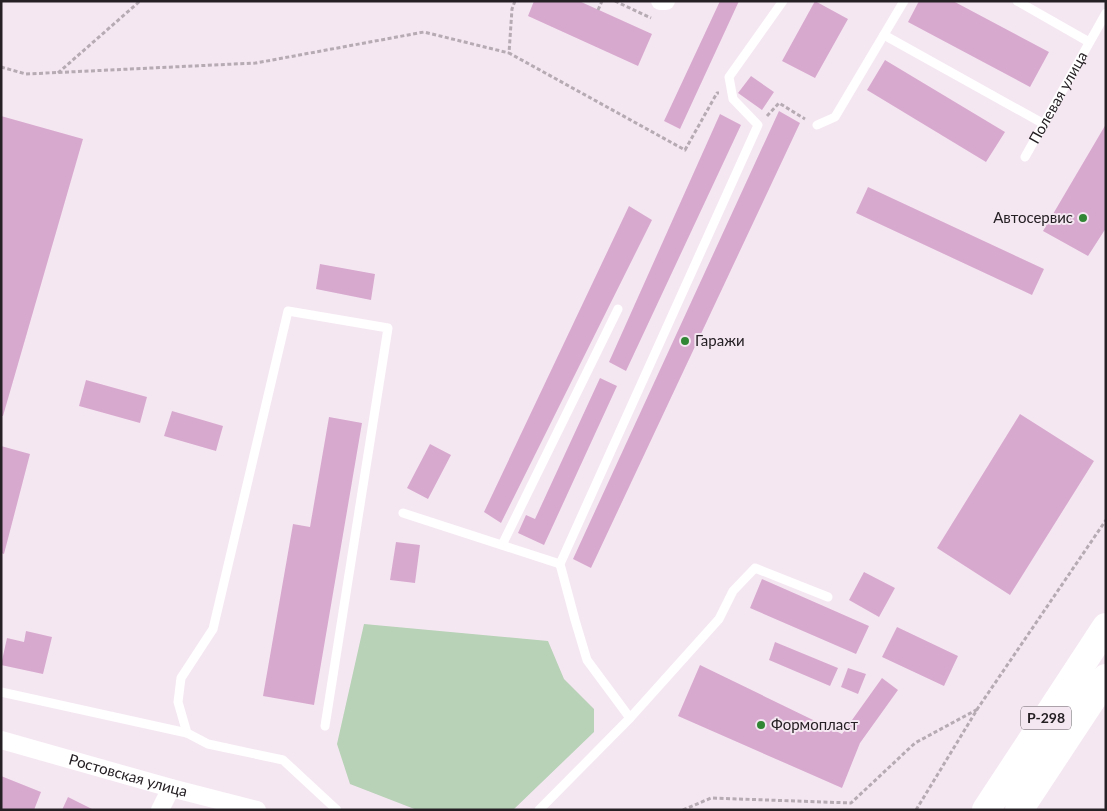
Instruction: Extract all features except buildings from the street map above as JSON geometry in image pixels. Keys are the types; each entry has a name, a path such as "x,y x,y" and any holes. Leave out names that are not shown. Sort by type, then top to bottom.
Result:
{"highway":[{"name":"Р-298","path":"986,810 1106,627"},
{"name":"Р-298","path":"1019,810 1106,678"}],"street":[{"name":"Ростовская улица","path":"1,740 257,810"},
{"path":"160,810 171,788"}],"lane":[{"path":"630,718 588,660 560,564 758,125 733,99 729,77 783,1"},
{"path":"816,125 835,117 904,1"},
{"path":"1017,1 1089,42"},
{"name":"Полевая улица","path":"1025,157 1106,13"},
{"path":"884,35 1044,124"},
{"path":"502,545 618,309"},
{"path":"187,733 178,702 182,678 213,629 288,311 388,328 325,726"},
{"path":"403,513 560,564"},
{"path":"538,810 630,718 719,619 733,591 755,568 828,597"},
{"path":"1,692 187,733 208,744 284,760 337,810"}],"path":[{"path":"58,73 140,1"},
{"path":"509,53 512,9 515,1"},
{"path":"598,10 602,1"},
{"path":"615,1 652,18 662,2"},
{"path":"1,67 26,74 256,63 424,32 509,53 685,150 717,93 733,99"},
{"path":"758,125 779,103 816,125"},
{"path":"916,810 978,708 1106,520"},
{"path":"683,810 710,798 851,803 915,743 978,708"}],"green space":[{"path":"364,624 548,641 564,679 594,709 594,732 513,810 417,810 350,784 337,744"}],"place":[{"name":"Автосервис","path":"1083,218"},
{"name":"Гаражи","path":"685,341"},
{"name":"Формопласт","path":"761,725"}]}
